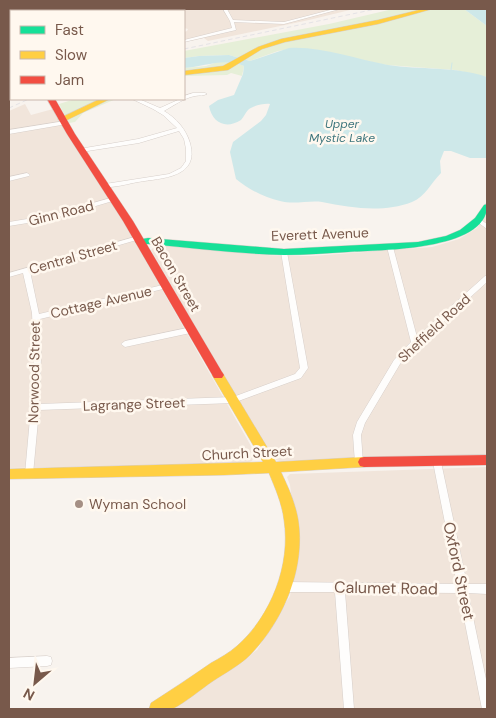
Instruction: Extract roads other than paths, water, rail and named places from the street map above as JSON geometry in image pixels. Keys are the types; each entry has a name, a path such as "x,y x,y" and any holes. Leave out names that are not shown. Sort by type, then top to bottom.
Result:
{"street":[{"path":"185,41 233,30 232,21 225,9"},
{"path":"232,21 282,24 338,9"},
{"path":"185,73 216,70 238,61 260,48 283,40 378,22 429,9"},
{"path":"9,45 10,51"},
{"path":"185,97 195,94 205,94"},
{"path":"9,132 62,119 104,100"},
{"path":"105,186 162,177 183,169 189,161 187,141 181,128 161,110 137,100"},
{"path":"161,110 179,100"},
{"path":"53,102 65,109 79,109"},
{"name":"Bacon Street","path":"53,102 167,286 272,467 286,499 291,520 292,542 288,573 279,601 259,632 244,650 157,709"},
{"path":"62,119 79,109 95,104"},
{"path":"81,150 138,141 181,128"},
{"path":"9,180 27,175"},
{"name":"Ginn Road","path":"9,224 52,217 114,199"},
{"name":"Everett Avenue","path":"139,240 284,252 418,245 449,238 483,224 487,207"},
{"name":"Central Street","path":"9,275 139,240"},
{"path":"390,247 414,343"},
{"name":"Lagrange Street","path":"36,407 233,400 298,376 304,368 284,252"},
{"name":"Norwood Street","path":"26,270 36,317 36,407 29,474"},
{"name":"Sheffield Road","path":"359,463 357,435 361,422 397,362 414,343 487,278"},
{"name":"Cottage Avenue","path":"36,317 167,286"},
{"path":"125,344 192,330"},
{"name":"Church Street","path":"9,474 189,471 388,461 487,460"},
{"name":"Oxford Street","path":"437,462 487,709"},
{"name":"Calumet Road","path":"284,587 487,589"},
{"path":"340,588 349,709"},
{"path":"9,663 47,661"}],"water":[{"path":"464,9 487,9 487,26"},
{"name":"Upper Mystic Lake","path":"289,48 301,48 388,65 463,71 487,77 487,158 470,158 451,151 444,151 440,161 441,173 417,200 401,205 379,208 356,208 317,202 285,202 268,198 251,190 236,179 230,152 233,142 261,121 266,115 270,104 258,105 250,109 241,120 235,123 220,123 213,116 209,106 218,100 234,95 243,74 244,66 236,63 221,62 185,68 185,58 199,56 229,55 250,61"}],"waterway":[{"path":"451,70 452,63"}],"railway":[{"path":"185,49 376,9"},
{"path":"9,108 27,100"}],"place":[{"name":"Wyman School","path":"79,504"}]}
